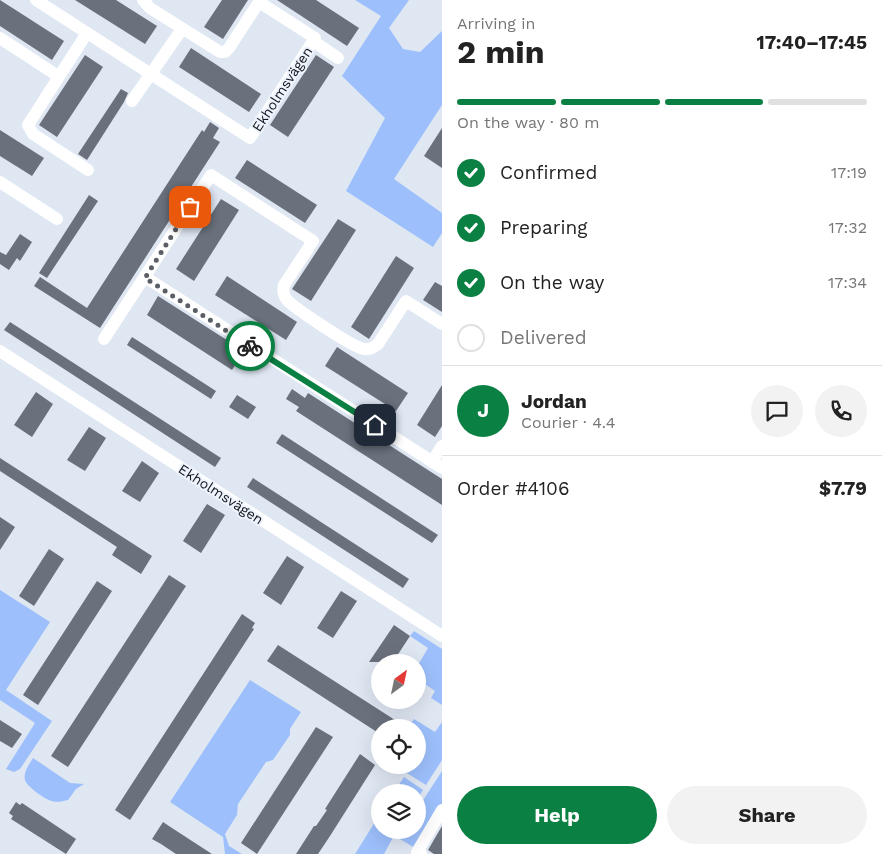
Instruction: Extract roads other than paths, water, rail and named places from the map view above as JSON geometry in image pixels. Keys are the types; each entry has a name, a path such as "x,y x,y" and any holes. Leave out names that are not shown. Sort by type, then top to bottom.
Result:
{"street":[{"name":"Ekholmsvägen","path":"36,0 52,4 87,33 250,138 315,38 259,2 229,48 225,52 220,52 150,8 143,0"},
{"path":"132,101 182,29"},
{"path":"87,33 28,125 34,134 88,170"},
{"path":"0,38 58,76"},
{"name":"Ekholmsvägen","path":"313,42 338,58"},
{"path":"104,339 211,175 312,241 284,285 283,292 293,305 322,325 358,347 366,349 373,348 378,344 406,301 442,324"},
{"path":"0,182 57,219"},
{"path":"145,278 437,465 442,446"},
{"name":"Ekholmsvägen","path":"0,351 442,636"},
{"path":"421,854 417,852 442,810"}]}
